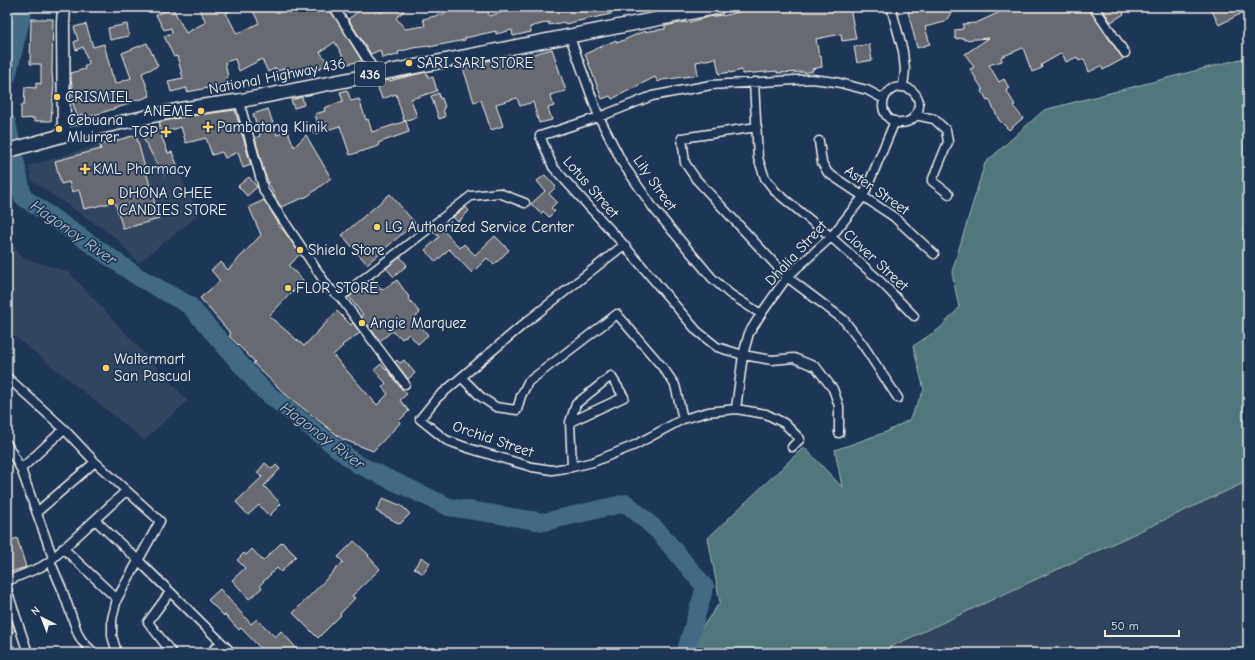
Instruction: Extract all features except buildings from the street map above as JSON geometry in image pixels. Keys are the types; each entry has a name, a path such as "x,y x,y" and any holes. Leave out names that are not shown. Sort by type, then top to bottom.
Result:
{"main road":[{"path":"64,7 64,135"},
{"name":"National Highway 436","path":"7,151 64,135 183,109 239,101 376,73 570,37 677,11 718,7"}],"street":[{"path":"334,7 376,73"},
{"path":"891,7 903,51 905,70 903,87"},
{"path":"1094,7 1125,53"},
{"name":"Lily Street","path":"570,37 599,117 623,164 654,209 712,278 730,294 761,314"},
{"name":"Lotus Street","path":"839,433 839,406 833,389 816,367 794,358 772,360 743,355 717,347 697,331 624,246 553,167 540,136 599,117 652,96 711,85 812,79 836,82 867,90 884,99"},
{"name":"Clover Street","path":"754,82 758,158 765,178 776,192 831,237 878,279 914,316"},
{"path":"897,87 903,87 914,93 917,98 918,110 915,115 906,122 895,122 890,119 884,110 884,99 891,90 897,87"},
{"path":"239,101 264,191 328,287 340,297 405,384"},
{"path":"915,115 934,120 946,130 948,142 932,181 949,194"},
{"name":"Dhalia Street","path":"736,409 743,355 749,333 788,277 831,237 863,196 895,122"},
{"path":"756,127 682,138 685,162 696,179 788,277 844,320 863,345 898,398"},
{"name":"Aster Street","path":"819,141 822,162 828,173 894,217 934,254"},
{"path":"340,297 471,196 499,193 525,203"},
{"name":"Orchid Street","path":"624,246 525,323 437,398 420,419 446,440 532,468 552,470 593,462 635,445 683,419 708,412 736,409 766,414 784,423 800,440 792,447"},
{"path":"462,378 481,397 496,407 516,410 528,382 617,314 664,369 675,385 683,419"},
{"path":"570,422 624,396 611,376 576,404 570,422 572,467"},
{"path":"7,377 64,429 95,462 160,521 117,599 112,619 112,636 117,653"},
{"path":"21,470 64,429"},
{"path":"7,444 21,470 37,512 51,560 78,634 82,641 94,653"},
{"path":"37,512 95,462"},
{"path":"7,581 41,567 51,560 126,491"},
{"path":"95,520 138,560 232,653"},
{"path":"63,548 117,599"},
{"path":"7,590 28,653"},
{"path":"170,592 148,622 172,653"},
{"path":"210,653 221,643"}],"shaded area":[{"path":"1248,57 1248,653 684,653 720,602 708,538 804,447 842,487 835,450 886,432 909,420 924,390 913,346 939,329 959,308 952,272 985,163 1044,110"},
{"path":"159,126 167,148 200,214 138,263 115,237 32,181 29,166"},
{"name":"Waltermart San Pascual","path":"7,238 23,258 69,272 188,401 144,440 13,335 7,328"}],"green space":[{"path":"1248,57 1248,481 890,647 885,653 684,653 720,602 708,538 804,447 842,487 835,450 886,432 909,420 924,390 913,346 939,329 959,308 952,272 985,163 1044,110"}],"waterway":[{"name":"Hagonoy River","path":"7,77 24,7"},
{"name":"Hagonoy River","path":"7,122 23,197 140,278 189,305 263,390 357,464 449,507 544,522 626,503 659,532 705,587 685,653"}],"place":[{"name":"SARI SARI STORE","path":"409,63"},
{"name":"CRISMIEL","path":"57,97"},
{"name":"ANEME","path":"201,111"},
{"name":"Pambatang Klinik","path":"208,127"},
{"name":"Cebuana Mluirrer","path":"59,129"},
{"name":"TGP","path":"166,132"},
{"name":"KML Pharmacy","path":"85,169"},
{"name":"DHONA GHEE CANDIES STORE","path":"111,202"},
{"name":"LG Authorized Service Center","path":"377,227"},
{"name":"Shiela Store","path":"300,250"},
{"name":"FLOR STORE","path":"288,288"},
{"name":"Angie Marquez","path":"362,323"},
{"name":"Waltermart San Pascual","path":"106,368"}]}
